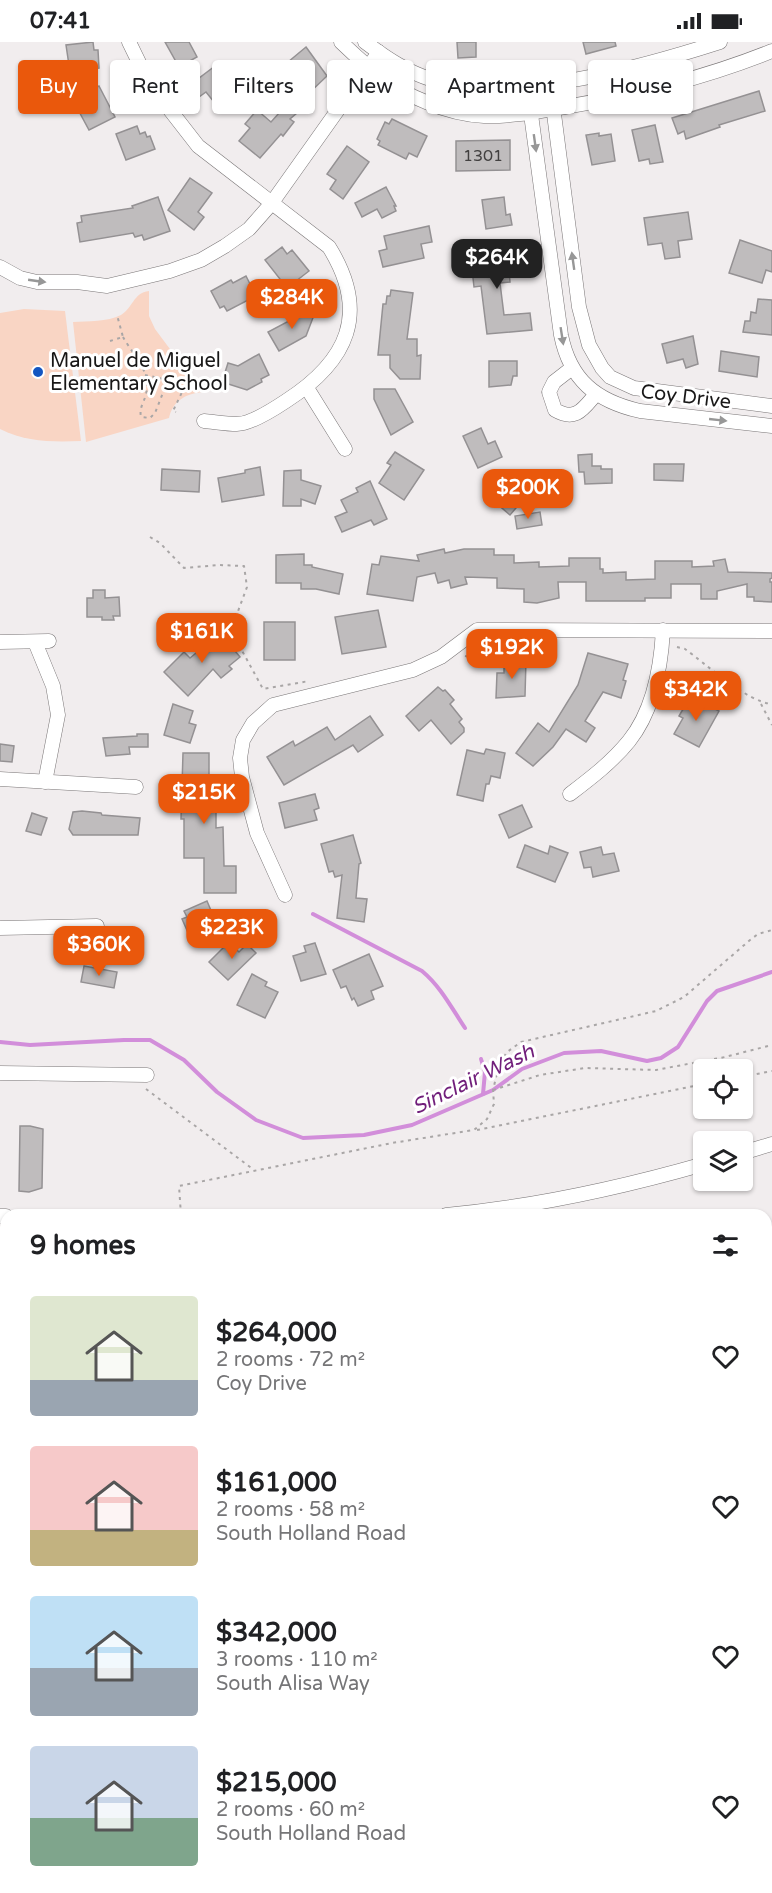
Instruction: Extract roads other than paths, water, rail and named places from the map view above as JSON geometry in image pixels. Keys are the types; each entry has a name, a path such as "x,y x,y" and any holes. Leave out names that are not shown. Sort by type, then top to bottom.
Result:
{"street":[{"path":"129,42 149,83 198,146 329,247 339,264 350,295 351,314 341,346 331,364 307,388 272,411 239,424 204,421"},
{"path":"341,42 360,60"},
{"path":"365,42 411,72 426,76"},
{"path":"576,78 643,65 720,42"},
{"path":"576,105 674,84 737,65 772,51"},
{"path":"374,60 379,52"},
{"path":"0,267 20,278 37,282 77,282 107,286 170,271 201,260 249,228 271,204 335,114"},
{"path":"473,114 483,116 515,114"},
{"name":"Coy Drive","path":"531,114 564,351 572,368 584,384 596,394 625,408 772,426"},
{"name":"Coy Drive","path":"553,114 579,307 589,345 602,368 610,377 634,388 772,406"},
{"path":"572,368 554,382 549,392 555,410 563,415 573,416 583,410 596,394"},
{"path":"307,388 345,449"},
{"path":"285,895 257,833 242,777 240,758 243,740 253,723 273,705 413,670 441,657 477,630 662,637 772,631"},
{"path":"570,794 602,769 630,740 645,712 658,675 662,637"},
{"path":"0,642 42,641 58,715 45,782"},
{"path":"0,779 136,787"},
{"path":"0,928 97,926"},
{"path":"0,1073 147,1075"},
{"path":"753,1150 772,1144"},
{"path":"498,1209 584,1193 693,1167"}],"waterway":[{"path":"313,914 422,971 440,991 465,1028"},
{"name":"Sinclair Wash","path":"0,1042 30,1045 150,1040 184,1060 217,1092 256,1120 303,1138 364,1135 412,1125 493,1090 522,1069 564,1053 601,1051 647,1061 661,1058 678,1047 707,1001 717,991 772,972"},
{"path":"481,1059 485,1072 483,1094"}],"place":[{"name":"Manuel de Miguel Elementary School","path":"38,372"}]}
